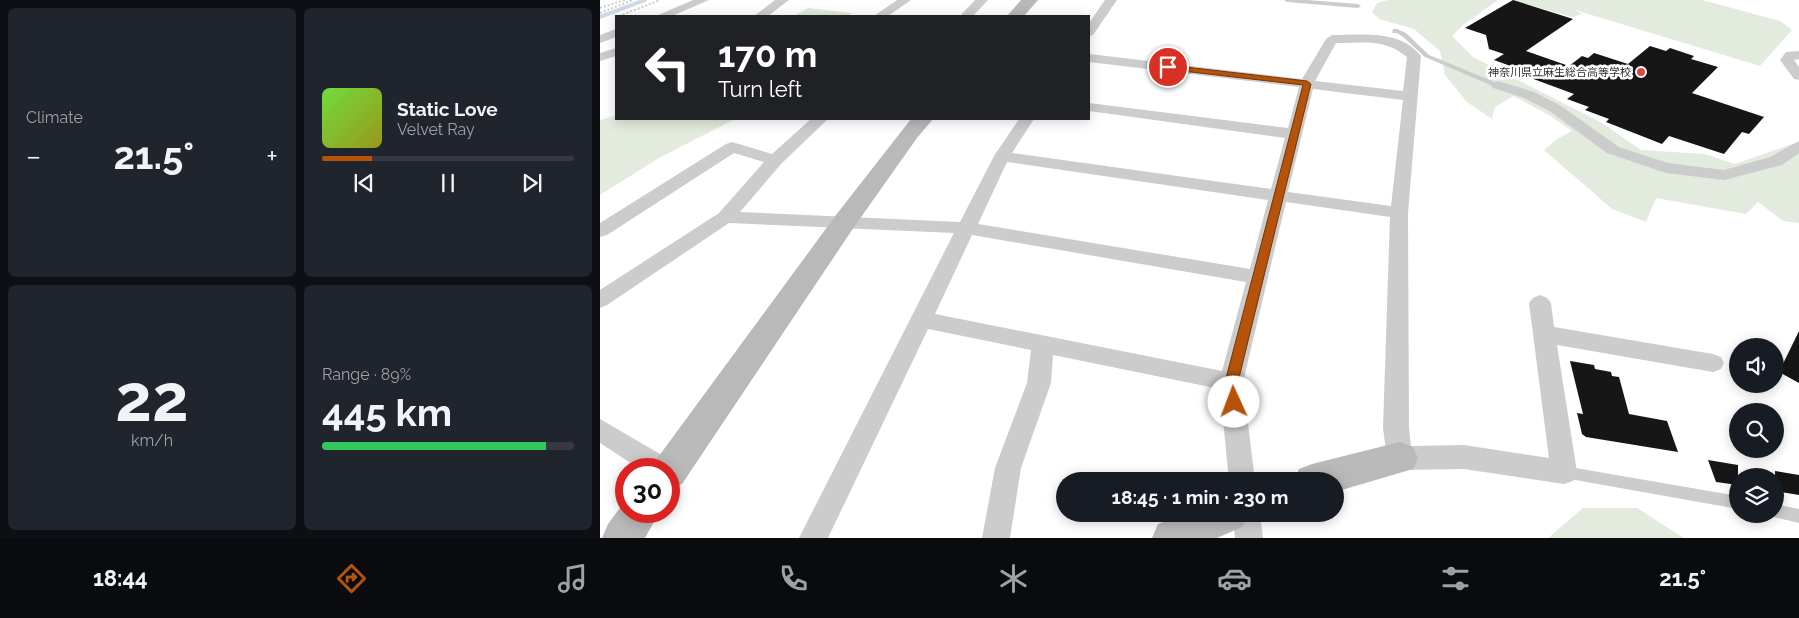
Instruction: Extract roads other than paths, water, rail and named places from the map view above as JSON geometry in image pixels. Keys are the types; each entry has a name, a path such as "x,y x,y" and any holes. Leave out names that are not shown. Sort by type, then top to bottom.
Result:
{"street":[{"path":"665,15 703,0"},
{"path":"762,15 784,0"},
{"path":"882,15 905,0"},
{"path":"967,15 982,0"},
{"path":"1016,15 1030,0"},
{"path":"1090,31 1112,0"},
{"path":"600,39 615,33"},
{"path":"1241,472 1231,382 1307,84 1332,39 1384,39 1392,37 1414,56 1399,213 1396,428 1400,458"},
{"path":"600,57 615,52"},
{"path":"1799,55 1791,55 1787,60 1799,76"},
{"path":"1090,58 1409,96"},
{"path":"1498,84 1529,95 1556,109 1613,150 1666,168 1724,175 1776,161 1799,146"},
{"path":"1090,107 1294,134"},
{"path":"600,300 725,217 775,160 819,120"},
{"path":"679,458 845,221 921,120"},
{"path":"813,538 923,320 1002,156 1025,120"},
{"path":"600,231 732,148 775,160"},
{"path":"1002,156 1399,213"},
{"path":"725,217 966,228 1258,277"},
{"path":"1344,473 1400,458 1464,457 1564,472 1540,302"},
{"path":"923,320 1231,382"},
{"path":"1544,334 1713,363"},
{"path":"996,538 1008,468 1039,383 1043,344"},
{"path":"600,430 645,458"},
{"path":"1172,538 1210,522"},
{"path":"1247,522 1248,538"},
{"path":"622,538 633,523"}],"lane":[{"path":"1287,0 1358,6"},
{"path":"1392,37 1402,32 1420,52 1427,56 1498,84"},
{"path":"1564,472 1729,501"},
{"path":"1784,513 1799,516"}],"waterway":[{"path":"600,17 645,0"}],"place":[{"name":"神奈川県立麻生総合高等学校","path":"1641,72"}]}
